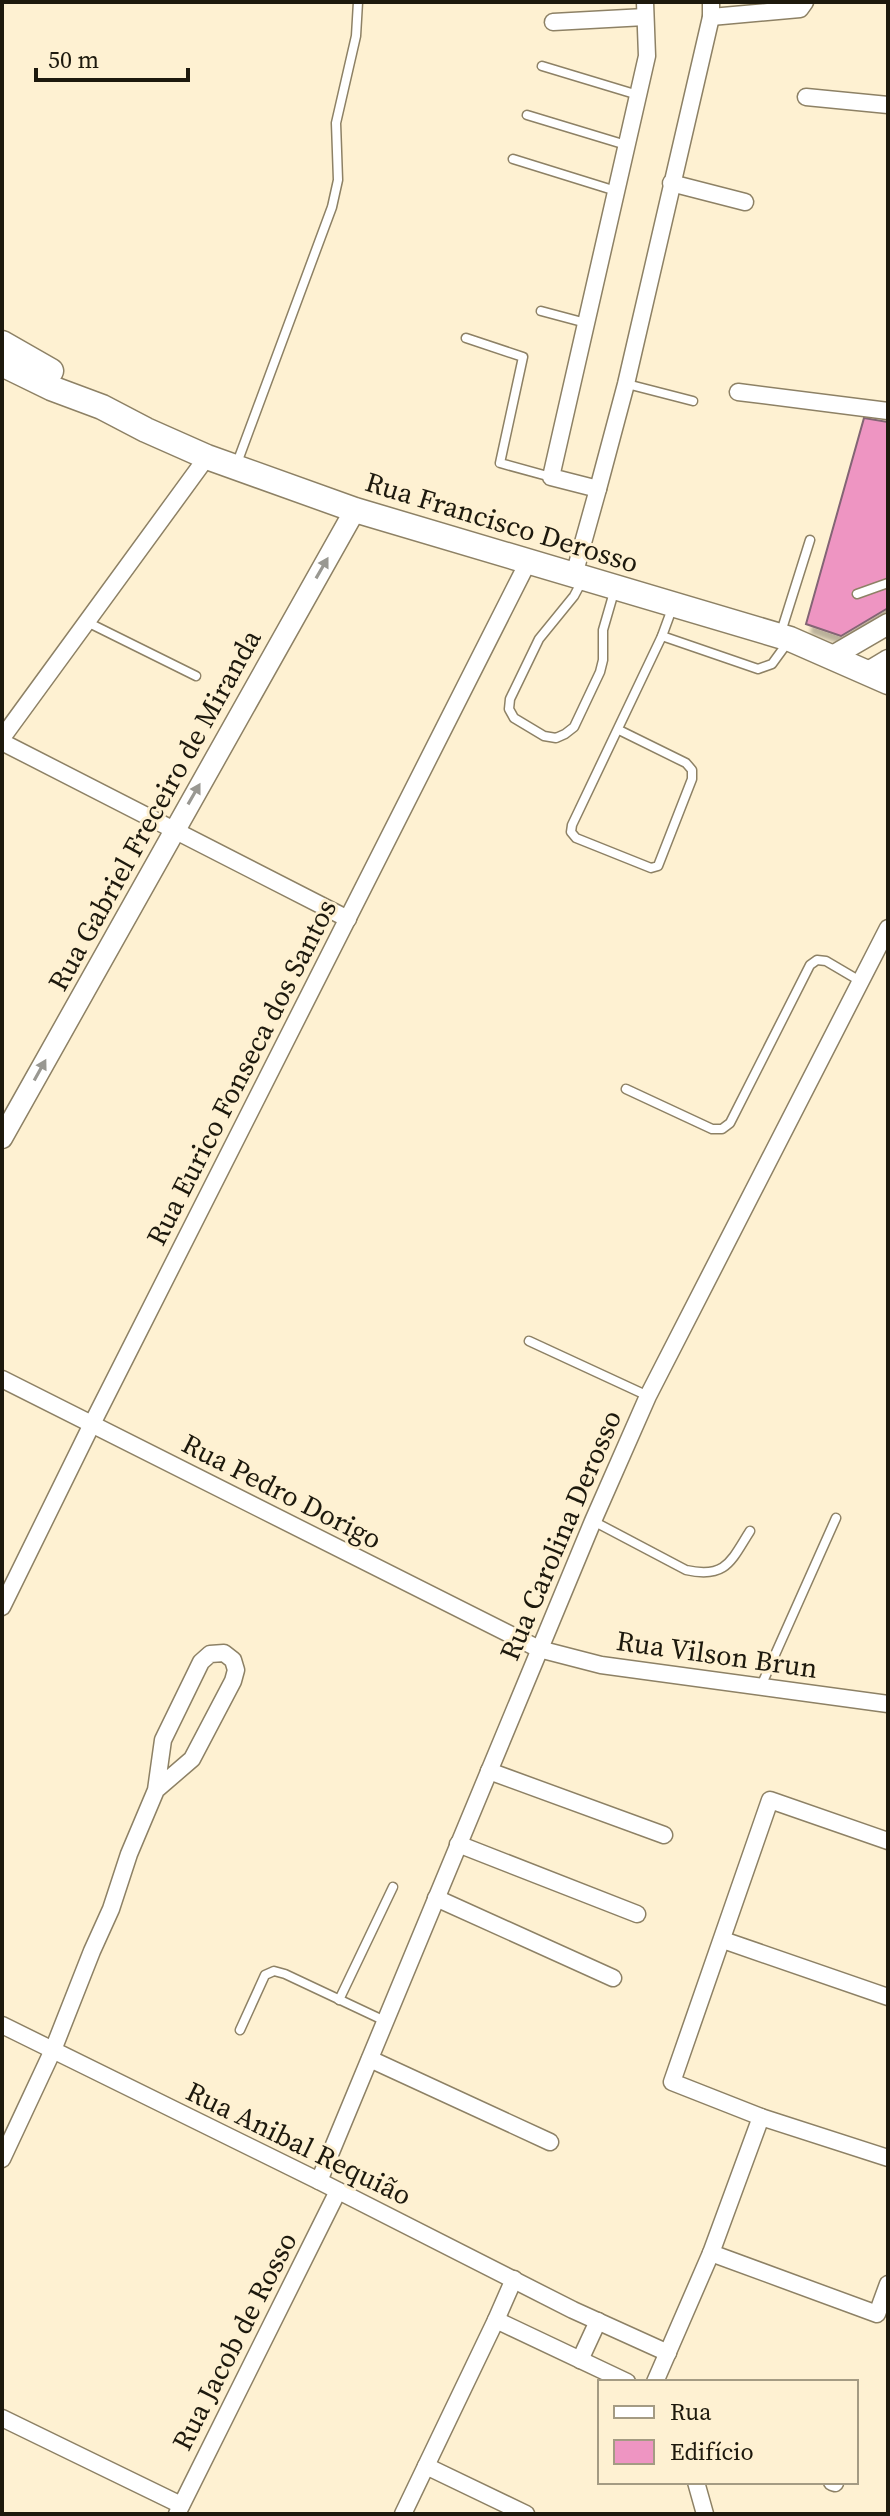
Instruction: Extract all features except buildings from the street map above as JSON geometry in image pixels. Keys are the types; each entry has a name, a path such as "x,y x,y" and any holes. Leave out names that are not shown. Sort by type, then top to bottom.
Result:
{"main road":[{"name":"Rua Francisco Derosso","path":"2,343 56,374 102,407"},
{"name":"Rua Francisco Derosso","path":"2,364 207,457 355,510 785,638 881,671"}],"street":[{"path":"579,576 711,10 800,9 805,2"},
{"path":"553,22 645,10 647,56 551,477 598,489"},
{"path":"806,97 888,105"},
{"path":"671,183 745,202"},
{"path":"738,392 888,411"},
{"path":"207,457 2,740 348,919"},
{"name":"Rua Gabriel Freceiro de Miranda","path":"2,1138 355,510"},
{"name":"Rua Eurico Fonseca dos Santos","path":"2,1607 528,562"},
{"path":"833,656 888,624"},
{"name":"Rua Carolina Derosso","path":"319,2181 539,1649 648,1396 888,928"},
{"name":"Rua Pedro Dorigo","path":"2,1379 539,1649"},
{"name":"Rua Vilson Brun","path":"539,1649 601,1665 888,1704"},
{"path":"2,2159 53,2050 156,1790 163,1740 201,1662 210,1654 224,1653 233,1660 236,1670 233,1681 192,1759 156,1790"},
{"path":"489,1771 664,1835"},
{"path":"888,1841 770,1800 672,2082 761,2117 888,2158"},
{"path":"458,1844 637,1914"},
{"path":"436,1898 613,1978"},
{"path":"723,1940 888,1997"},
{"name":"Rua Anibal Requião","path":"2,2025 573,2310 668,2353"},
{"path":"370,2059 550,2142"},
{"path":"656,2380 711,2253 761,2117"},
{"name":"Rua Jacob de Rosso","path":"179,2510 338,2191"},
{"path":"711,2253 877,2314 888,2284"},
{"path":"403,2514 514,2279"},
{"path":"496,2320 623,2380"},
{"path":"580,2360 598,2321"},
{"path":"2,2418 179,2510"},
{"path":"426,2466 526,2514"},
{"path":"697,2484 705,2514"}],"lane":[{"path":"235,467 332,207 338,180 336,123 356,36 358,2"},
{"path":"542,66 638,95"},
{"path":"527,115 627,146"},
{"path":"513,159 617,191"},
{"path":"541,311 587,323"},
{"path":"466,338 523,357 500,463 551,477"},
{"path":"626,384 693,401"},
{"path":"662,636 758,669 772,664 785,638 810,540"},
{"path":"579,576 574,596 539,639 510,699 509,709 514,718 544,736 556,738 574,727 600,672 603,630 616,587"},
{"path":"857,594 888,583"},
{"path":"619,730 686,763 692,770 692,779 658,866 651,868 576,838 571,832 674,605"},
{"path":"87,622 196,676"},
{"path":"626,1089 712,1129 722,1129 730,1123 810,965 817,960 826,961 860,981"},
{"path":"529,1341 648,1396"},
{"path":"760,1686 836,1518"},
{"path":"593,1521 686,1570 699,1573 720,1571 728,1565 750,1531"},
{"path":"339,2000 393,1887"},
{"path":"240,2030 265,1975 274,1971 385,2021"}]}
